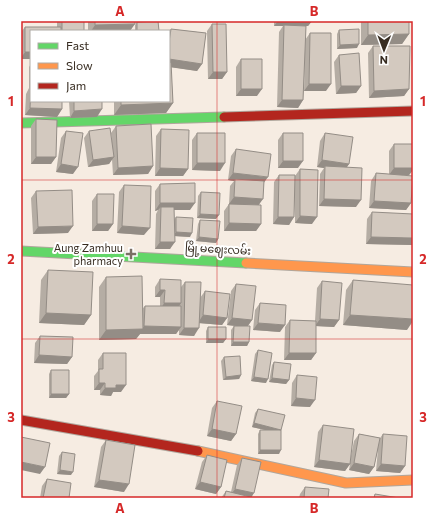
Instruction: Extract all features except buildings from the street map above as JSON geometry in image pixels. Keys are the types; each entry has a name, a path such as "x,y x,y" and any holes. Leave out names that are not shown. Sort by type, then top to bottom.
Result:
{"street":[{"path":"21,123 413,110"},
{"name":"မြို့မဈေးလမ်း","path":"21,251 413,272"},
{"path":"21,420 224,456 346,482 413,480"}],"traffic: fast":[{"path":"21,123 224,117"},
{"path":"21,251 246,263"}],"traffic: slow":[{"path":"246,263 413,272"},
{"path":"198,451 346,483 413,480"}],"traffic: jam":[{"path":"224,117 413,111"},
{"path":"21,420 198,451"}],"place":[{"name":"Aung Zamhuu pharmacy","path":"131,254"}]}
